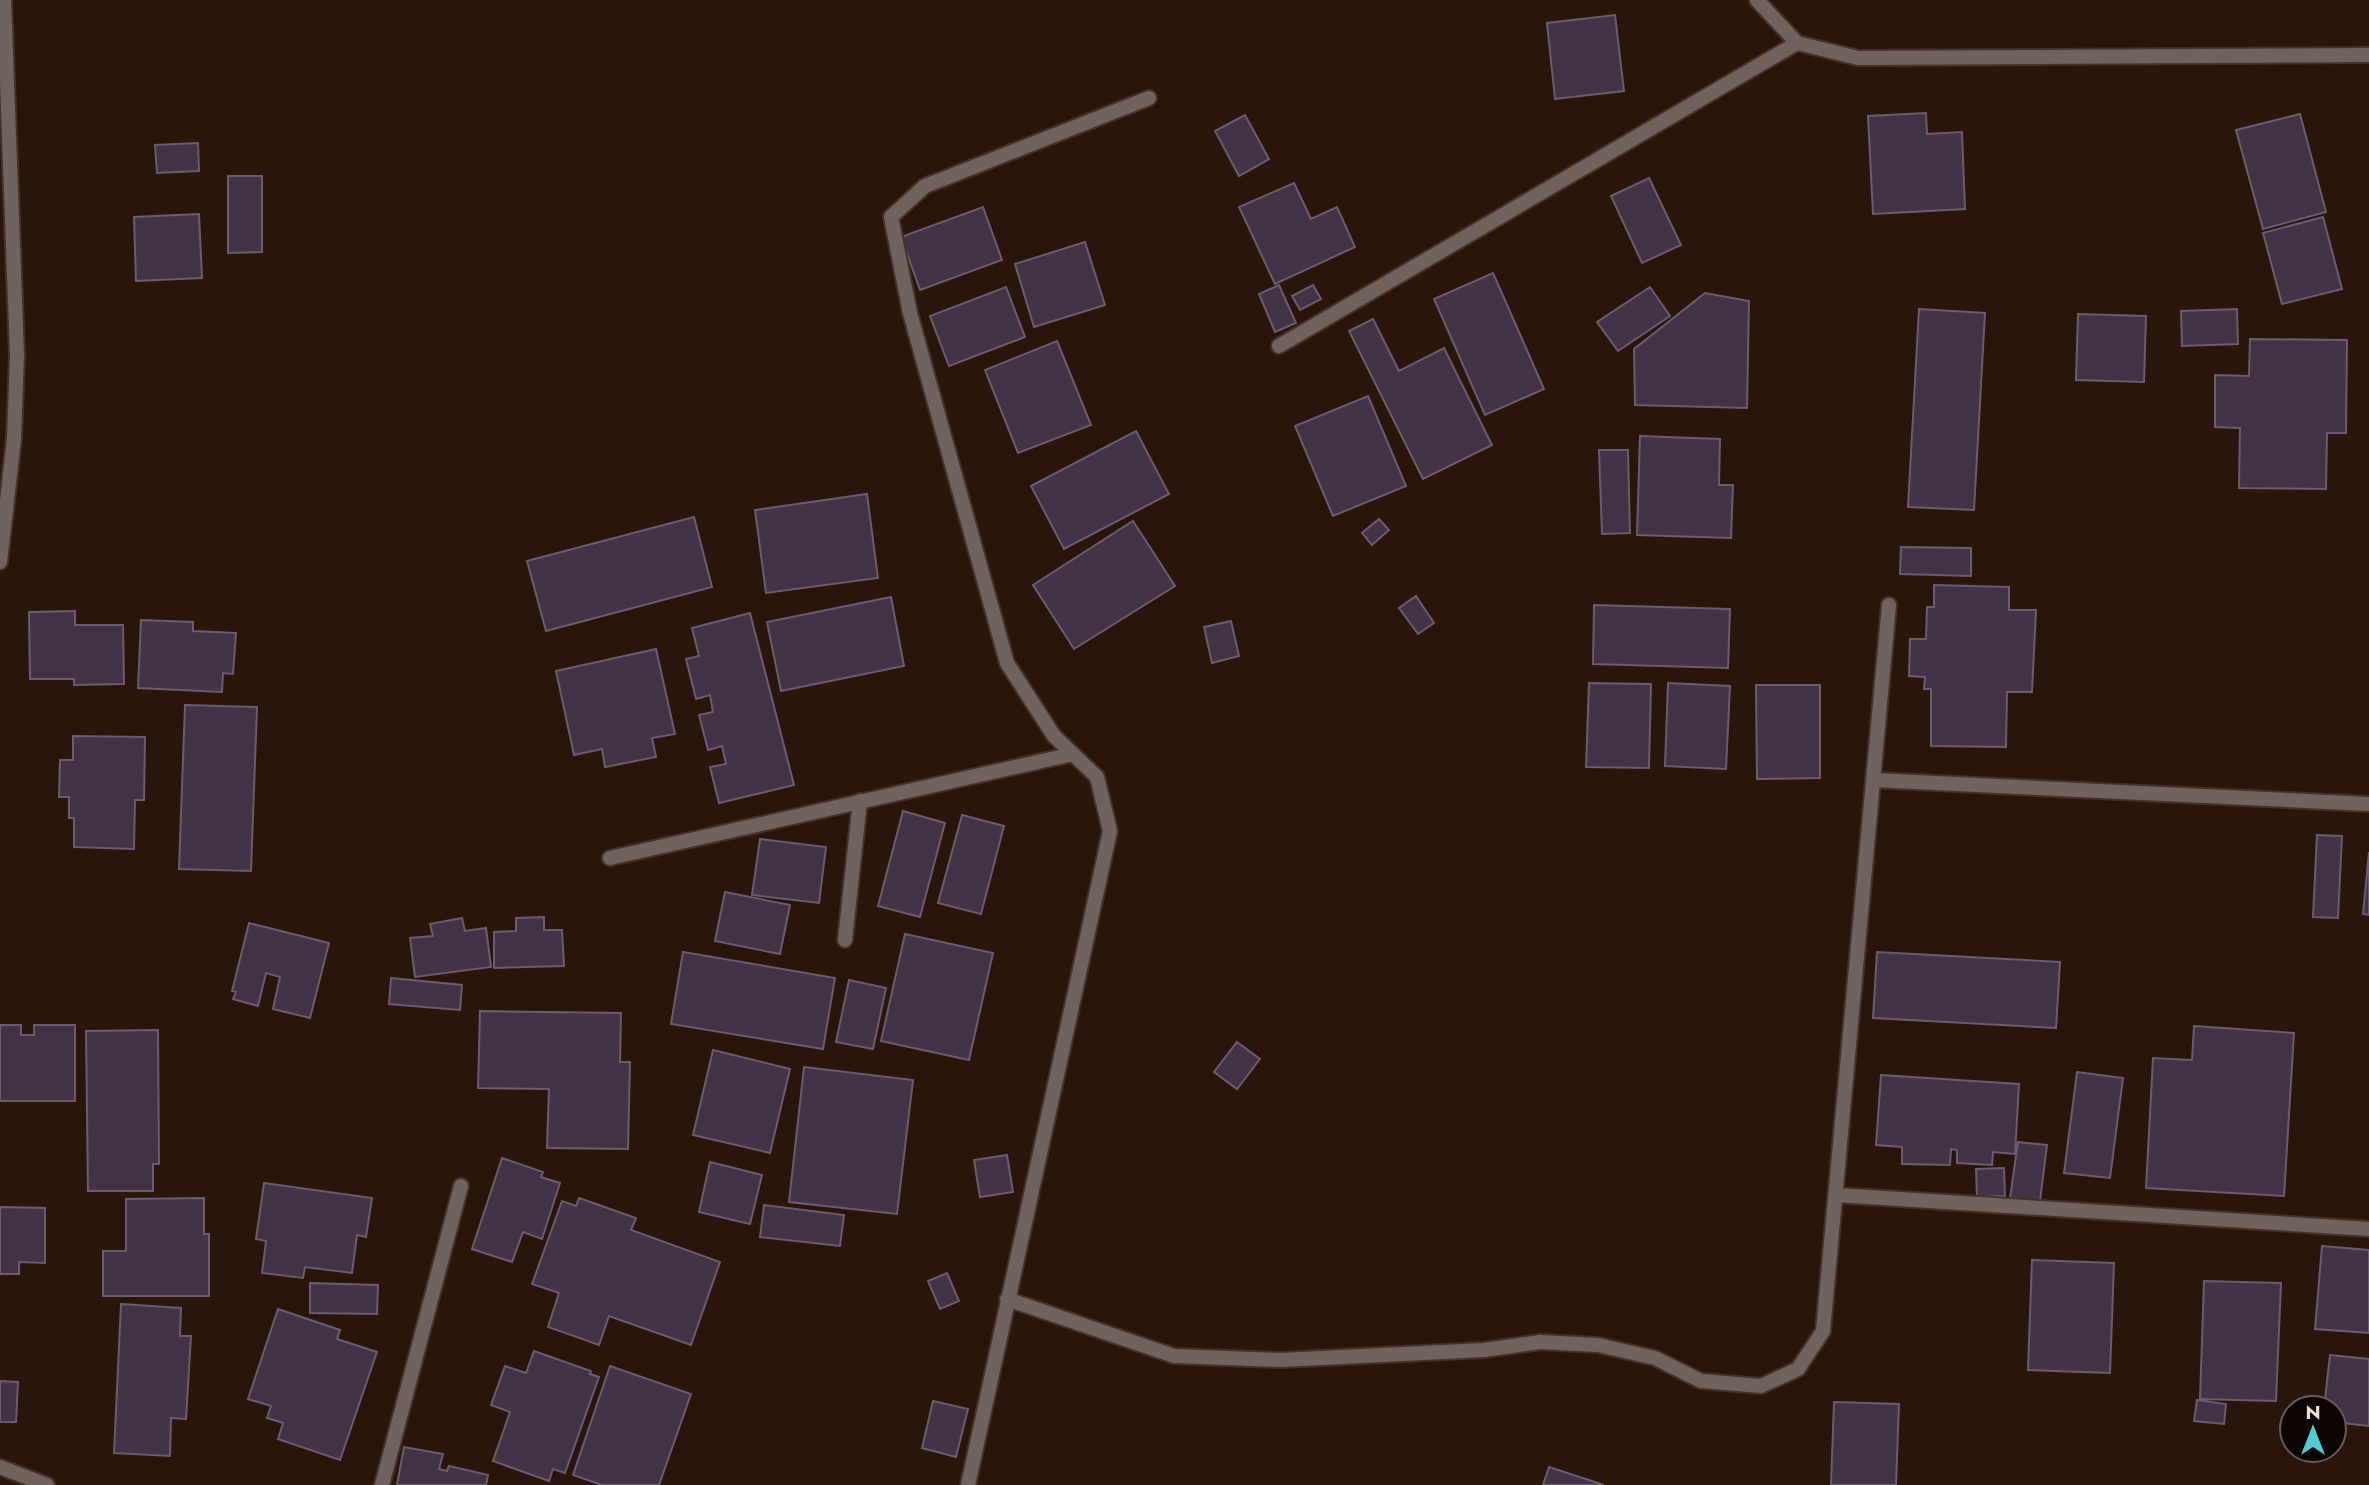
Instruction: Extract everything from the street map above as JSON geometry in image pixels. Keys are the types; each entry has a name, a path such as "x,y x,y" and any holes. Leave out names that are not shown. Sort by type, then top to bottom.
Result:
{"street":[{"path":"0,562 14,439 17,355 4,0"},
{"path":"1757,0 1797,43 1858,58 2369,55"},
{"path":"1279,346 1797,43"},
{"path":"968,1485 1110,831 1097,777 1054,736 1007,663 910,313 891,217 925,186 1149,98"},
{"path":"1007,1299 1174,1356 1281,1360 1483,1350 1540,1342 1598,1345 1654,1357 1701,1381 1761,1386 1798,1369 1823,1331 1889,605"},
{"path":"610,858 1073,754"},
{"path":"1873,780 2369,804"},
{"path":"845,940 860,801"},
{"path":"382,1485 461,1186"},
{"path":"1836,1195 2369,1229"},
{"path":"0,1467 47,1485"}],"building":[{"path":"1615,15 1624,91 1555,99 1547,23"},
{"path":"1926,113 1927,134 1962,132 1965,209 1873,214 1868,116"},
{"path":"2300,114 2326,212 2263,229 2236,130"},
{"path":"1245,115 1269,159 1239,176 1215,131"},
{"path":"198,143 199,171 157,173 155,145"},
{"path":"228,176 262,176 262,252 228,253"},
{"path":"1649,178 1681,245 1642,263 1611,196"},
{"path":"1294,183 1311,219 1337,207 1355,247 1275,284 1239,207"},
{"path":"983,207 1002,260 920,290 901,237"},
{"path":"199,214 202,278 136,281 134,217"},
{"path":"2323,217 2342,289 2282,304 2263,233"},
{"path":"1085,242 1105,305 1034,327 1015,264"},
{"path":"1493,273 1544,389 1485,415 1434,299"},
{"path":"1279,285 1296,323 1275,332 1259,294"},
{"path":"1313,285 1321,299 1300,310 1292,296"},
{"path":"1006,287 1025,337 949,366 930,316"},
{"path":"1650,287 1670,316 1618,351 1597,322"},
{"path":"1705,293 1749,301 1747,408 1635,405 1634,349"},
{"path":"1919,309 1985,313 1974,510 1908,507"},
{"path":"2237,309 2238,344 2182,346 2181,311"},
{"path":"2078,314 2146,316 2144,382 2076,380"},
{"path":"1373,319 1399,371 1444,348 1492,445 1423,479 1349,331"},
{"path":"2250,339 2347,340 2346,433 2327,433 2326,489 2239,488 2240,428 2215,427 2215,375 2249,376"},
{"path":"1057,341 1091,425 1018,453 985,370"},
{"path":"1368,396 1406,486 1333,516 1295,426"},
{"path":"1136,431 1169,494 1064,549 1031,486"},
{"path":"1640,436 1720,439 1719,485 1733,485 1731,538 1637,535"},
{"path":"1599,450 1628,450 1630,533 1602,534"},
{"path":"867,494 878,578 766,593 755,510"},
{"path":"694,517 712,587 546,631 527,561"},
{"path":"1379,519 1389,530 1372,545 1362,533"},
{"path":"1133,521 1175,586 1074,649 1033,585"},
{"path":"1901,547 1971,548 1971,576 1900,574"},
{"path":"1934,585 2009,587 2009,610 2036,610 2032,692 2007,692 2006,747 1931,746 1931,689 1924,689 1925,677 1909,676 1910,639 1926,639 1927,607 1934,607"},
{"path":"1416,596 1434,623 1418,634 1399,608"},
{"path":"891,597 904,666 781,691 767,622"},
{"path":"1594,605 1730,609 1728,668 1593,664"},
{"path":"75,611 75,625 123,625 124,684 74,685 74,679 30,679 29,612"},
{"path":"750,613 794,785 719,803 710,767 726,764 722,746 708,750 699,715 713,712 710,695 696,699 686,659 699,656 692,628"},
{"path":"141,620 193,622 193,631 236,633 233,674 223,673 222,692 138,688"},
{"path":"1231,621 1239,656 1212,663 1204,627"},
{"path":"656,649 675,734 652,738 656,757 605,767 602,749 574,755 556,671"},
{"path":"1589,683 1651,684 1649,768 1586,767"},
{"path":"1668,683 1730,686 1726,769 1665,766"},
{"path":"1756,685 1820,685 1820,778 1757,779"},
{"path":"185,705 257,707 251,871 179,869"},
{"path":"73,736 145,737 144,800 135,800 134,849 74,847 74,818 69,818 69,797 59,797 60,760 73,760"},
{"path":"903,811 945,823 920,917 878,906"},
{"path":"962,815 1004,826 981,914 938,903"},
{"path":"2317,835 2342,836 2338,918 2313,917"},
{"path":"760,839 826,847 819,903 752,895"},
{"path":"2369,852 2369,915 2363,914"},
{"path":"725,892 790,905 780,954 715,941"},
{"path":"544,917 544,930 562,930 564,966 494,968 494,932 516,931 516,918"},
{"path":"462,918 465,931 486,928 491,967 415,977 410,938 433,936 430,924"},
{"path":"249,923 329,943 310,1018 273,1009 280,977 266,973 258,1006 233,999 236,992 232,991"},
{"path":"905,934 993,953 969,1060 881,1041"},
{"path":"683,952 835,978 823,1049 671,1024"},
{"path":"1877,952 2060,962 2056,1028 1873,1018"},
{"path":"391,978 462,985 460,1010 389,1004"},
{"path":"849,980 886,988 873,1049 836,1042"},
{"path":"480,1011 621,1013 620,1062 630,1062 628,1149 547,1148 549,1089 478,1088"},
{"path":"0,1025 21,1025 21,1035 34,1035 34,1025 75,1025 75,1101 0,1101"},
{"path":"2194,1026 2294,1033 2284,1196 2146,1188 2153,1058 2192,1060"},
{"path":"158,1030 159,1164 153,1164 153,1191 88,1191 86,1031"},
{"path":"1237,1042 1260,1059 1237,1089 1214,1072"},
{"path":"713,1050 790,1069 770,1153 693,1135"},
{"path":"804,1067 913,1080 897,1214 789,1202"},
{"path":"2077,1072 2123,1078 2110,1178 2064,1173"},
{"path":"1881,1075 2019,1084 2015,1154 1993,1152 1992,1165 1957,1163 1957,1150 1951,1149 1950,1165 1902,1164 1902,1147 1876,1145"},
{"path":"2018,1142 2047,1145 2040,1201 2010,1198"},
{"path":"1007,1155 1013,1192 980,1197 974,1160"},
{"path":"502,1158 543,1172 541,1177 560,1183 542,1239 523,1232 512,1262 472,1249"},
{"path":"710,1162 762,1175 750,1224 699,1212"},
{"path":"2004,1168 2005,1196 1977,1197 1976,1169"},
{"path":"264,1183 372,1198 366,1237 357,1235 352,1273 305,1267 303,1278 262,1273 266,1241 256,1239"},
{"path":"204,1198 204,1234 209,1234 209,1296 103,1296 103,1251 126,1251 126,1199"},
{"path":"579,1198 636,1218 631,1230 720,1262 691,1345 609,1316 599,1345 548,1327 559,1293 532,1284 562,1201 576,1206"},
{"path":"764,1205 844,1215 840,1246 760,1237"},
{"path":"0,1207 45,1208 45,1263 19,1262 19,1274 0,1274"},
{"path":"2322,1246 2369,1250 2369,1333 2315,1329"},
{"path":"2032,1260 2114,1263 2110,1373 2028,1370"},
{"path":"947,1273 959,1301 940,1309 928,1281"},
{"path":"2204,1281 2281,1283 2276,1401 2200,1399"},
{"path":"310,1283 378,1285 377,1314 310,1313"},
{"path":"121,1304 181,1308 180,1336 191,1336 186,1419 171,1418 170,1456 114,1453"},
{"path":"278,1309 340,1330 337,1339 377,1352 340,1460 278,1439 283,1423 267,1418 271,1406 248,1399"},
{"path":"534,1351 591,1371 590,1374 599,1377 565,1473 553,1469 549,1481 493,1461 510,1412 491,1405 505,1366 526,1373"},
{"path":"2330,1355 2369,1359 2369,1426 2348,1424 2348,1394 2326,1394"},
{"path":"610,1366 691,1394 659,1485 602,1485 573,1475"},
{"path":"0,1381 18,1382 16,1422 0,1422"},
{"path":"2197,1400 2226,1404 2224,1424 2194,1421"},
{"path":"933,1401 968,1409 956,1457 922,1448"},
{"path":"1834,1402 1899,1404 1896,1485 1831,1485"},
{"path":"404,1447 443,1454 439,1469 447,1471 449,1466 488,1475 486,1485 397,1485"},
{"path":"1549,1467 1604,1485 1543,1485"}]}
